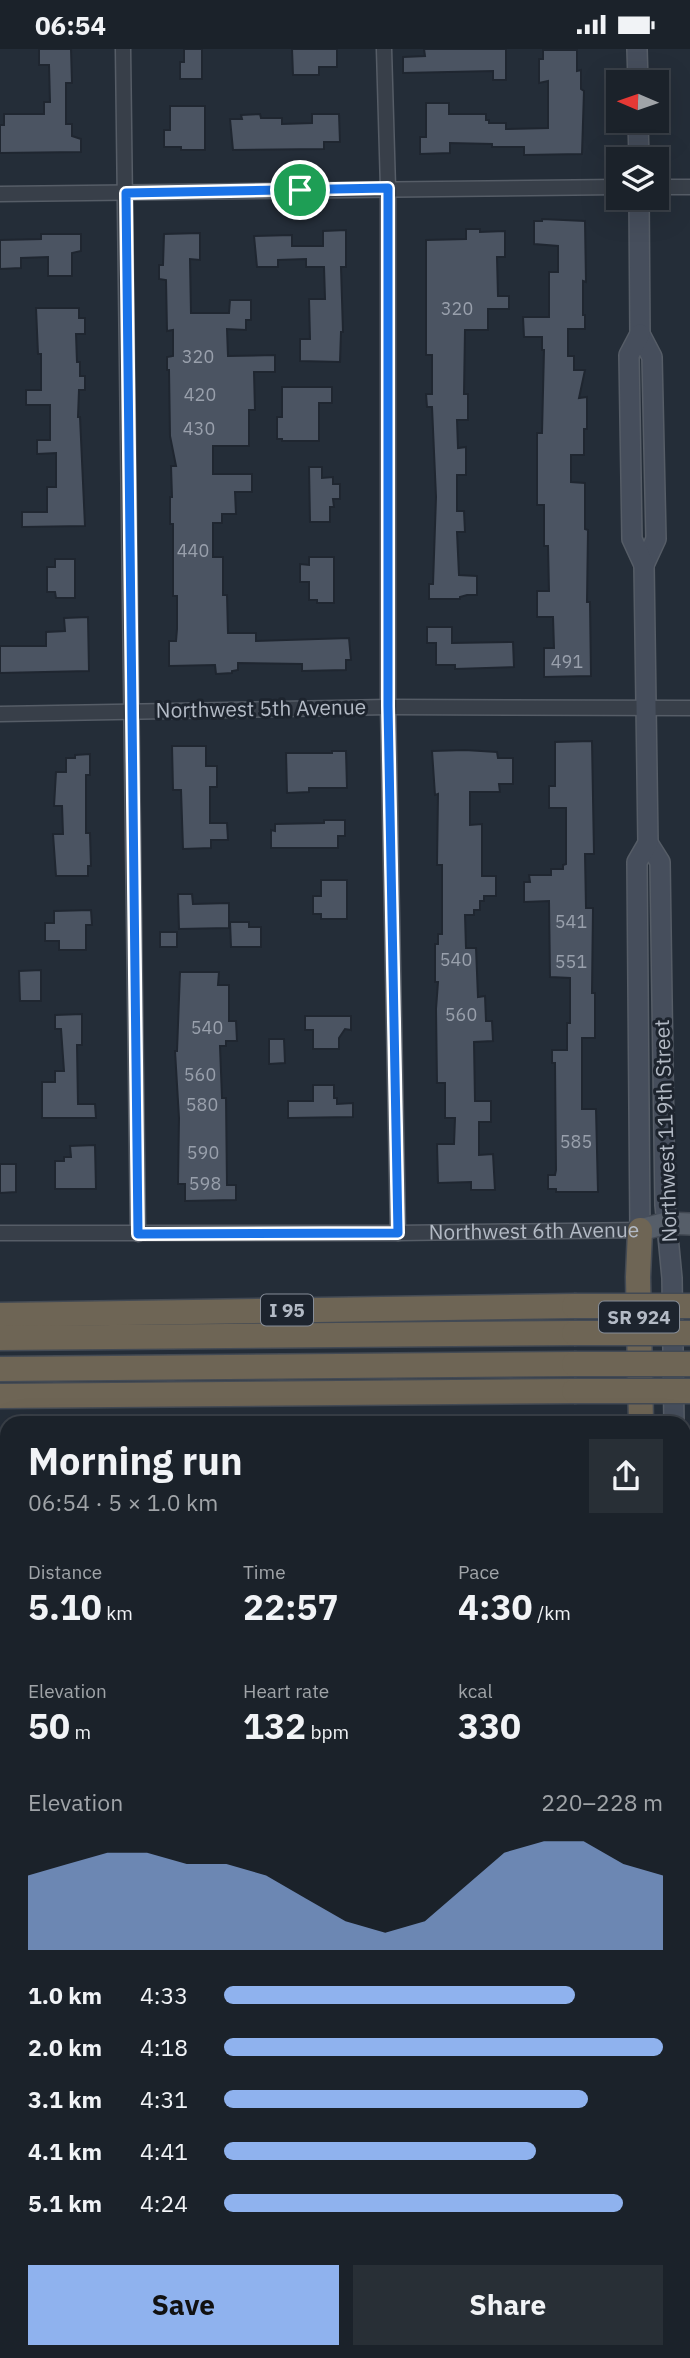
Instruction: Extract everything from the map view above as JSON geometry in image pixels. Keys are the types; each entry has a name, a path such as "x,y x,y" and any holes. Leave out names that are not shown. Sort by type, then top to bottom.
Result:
{"highway":[{"name":"Northwest 119th Street","path":"640,1230 638,1277 644,1416"},
{"name":"I 95","path":"0,1315 574,1305 690,1306"},
{"path":"0,1338 690,1333"},
{"path":"0,1369 690,1364"},
{"path":"0,1396 690,1391"},
{"path":"0,1409 130,1395"}],"main road":[{"path":"637,49 638,70"},
{"name":"Northwest 119th Street","path":"639,210 640,334 652,356 656,539 644,565 648,843 660,862 665,1205 672,1278 674,1416"},
{"name":"Northwest 119th Street","path":"640,1230 636,862 648,843"},
{"name":"Northwest 6th Avenue","path":"640,1230 667,1223 690,1224"}],"street":[{"path":"124,49 138,1234"},
{"path":"384,49 388,188 388,706 398,1233"},
{"path":"0,194 606,187"},
{"path":"669,187 690,187"},
{"name":"Northwest 5th Avenue","path":"0,714 388,706 690,708"},
{"name":"Northwest 6th Avenue","path":"0,1233 640,1230"}],"building":[{"path":"39,49 71,49 72,83 66,83 66,124 72,124 72,136 81,139 81,152 0,153 0,125 4,125 4,114 44,114 44,102 50,102 49,65 39,65"},
{"path":"184,49 202,49 202,79 180,79 180,62 184,62"},
{"path":"292,49 337,49 337,67 319,67 319,75 293,75"},
{"path":"424,49 506,49 506,80 493,80 493,71 403,73 403,57 425,56"},
{"path":"543,50 577,50 577,71 581,70 581,89 584,91 582,154 524,155 524,147 450,143 450,153 420,154 420,137 426,137 426,103 449,103 449,114 486,114 489,123 506,123 506,129 548,128 548,81 539,83 539,59 543,59"},
{"path":"170,106 205,106 205,150 164,147 164,130 170,130"},
{"path":"260,114 261,118 282,118 282,124 312,123 312,114 339,114 340,142 324,142 324,149 233,150 230,119 242,119 241,115"},
{"path":"534,221 585,221 585,329 568,329 568,356 574,356 574,370 585,370 579,398 587,397 584,455 571,455 571,482 585,483 591,676 544,677 544,648 554,648 553,617 537,617 537,591 549,591 548,546 544,546 544,505 537,505 537,433 542,433 544,350 542,337 524,337 523,317 549,317 549,272 558,272 558,246 534,244"},
{"path":"466,229 480,229 480,232 505,231 505,257 497,257 498,296 509,296 509,309 488,309 488,330 465,330 464,394 468,394 468,420 457,420 458,448 466,447 466,475 457,475 457,511 464,511 465,532 457,532 459,575 477,576 477,595 467,595 460,599 429,599 429,584 433,584 436,497 432,407 427,407 426,394 432,394 432,355 426,355 426,240 466,239"},
{"path":"346,230 346,267 341,267 343,332 340,362 300,361 300,339 310,339 309,299 325,299 324,267 306,267 306,259 278,260 278,267 257,267 254,236 292,235 292,246 323,246 323,231"},
{"path":"200,233 200,260 190,259 191,313 229,313 230,300 251,300 251,320 246,320 246,330 227,329 228,356 275,355 275,372 254,372 255,410 249,410 249,446 213,446 213,474 252,474 252,492 235,492 236,514 222,514 222,523 213,523 213,557 223,557 223,595 227,595 228,633 256,633 256,641 349,638 351,660 346,660 346,670 302,671 302,664 238,663 238,670 232,673 216,674 215,665 169,666 169,641 176,641 177,629 177,596 173,596 173,524 170,524 171,466 176,466 170,436 167,370 167,357 173,356 173,330 167,331 166,280 159,279 159,265 163,265 164,234"},
{"path":"41,234 81,234 81,251 72,253 72,276 48,276 48,257 21,258 21,268 0,269 0,240 41,239"},
{"path":"36,308 79,308 79,318 85,318 85,334 76,334 80,376 85,376 85,390 79,390 78,417 85,526 22,527 22,512 47,512 47,487 56,487 56,453 37,454 37,440 50,440 50,405 26,405 26,390 41,390 41,354 38,354"},
{"path":"282,387 332,387 332,403 319,403 319,441 277,439 277,417 282,417"},
{"path":"309,467 322,467 322,478 333,477 333,484 340,484 340,499 333,499 334,507 330,507 330,522 310,522"},
{"path":"309,557 334,557 334,603 309,600 309,582 300,582 300,564 309,565"},
{"path":"55,559 75,559 75,598 56,598 55,592 47,592 47,567 55,567"},
{"path":"88,617 89,671 0,673 0,646 46,646 46,632 65,631 64,618"},
{"path":"427,627 452,627 452,643 513,642 514,667 455,669 455,665 436,665 436,643 427,643"},
{"path":"592,741 594,854 585,854 586,908 593,908 592,993 595,993 595,1038 582,1038 582,1109 596,1109 598,1192 556,1192 556,1189 548,1189 548,1175 555,1175 556,1170 555,1063 552,1063 552,1050 567,1050 570,978 550,977 549,901 524,902 524,882 530,882 529,875 551,875 551,869 563,869 566,864 566,808 549,808 549,786 555,786 555,742"},
{"path":"172,746 206,746 206,766 217,766 217,787 210,787 210,823 227,823 228,840 211,840 211,848 183,849 181,790 173,790"},
{"path":"346,751 347,788 309,788 309,792 287,793 286,753"},
{"path":"432,751 497,752 498,758 513,758 513,784 499,784 500,792 470,792 470,825 482,824 482,876 496,876 496,896 484,896 484,901 480,901 480,910 474,910 474,915 465,915 466,948 476,948 478,997 485,996 486,1021 492,1021 493,1041 474,1042 475,1101 491,1101 491,1122 479,1122 479,1155 493,1154 495,1190 471,1190 471,1182 438,1183 437,1144 454,1144 455,1118 445,1118 445,1083 437,1083 438,982 435,982 435,944 438,944 438,934 442,934 442,865 437,865 438,794 435,795"},
{"path":"90,754 90,775 86,775 86,833 90,833 91,866 88,866 88,876 56,876 53,834 63,834 62,806 54,806 56,772 66,772 66,758"},
{"path":"324,820 345,820 345,836 338,836 338,848 271,848 271,830 275,831 275,824 324,823"},
{"path":"321,880 347,880 347,919 321,919 321,914 313,914 313,896 321,896"},
{"path":"178,894 192,894 193,904 229,903 229,928 179,929"},
{"path":"91,910 92,925 86,925 86,950 59,950 59,941 45,941 45,923 54,923 54,911"},
{"path":"230,922 249,922 249,927 261,927 261,947 231,947"},
{"path":"160,932 177,932 177,947 160,947"},
{"path":"41,970 41,1001 20,1001 19,971"},
{"path":"180,972 219,972 218,985 229,985 229,1021 236,1021 237,1041 226,1041 226,1046 220,1046 222,1098 226,1098 227,1185 236,1185 236,1200 185,1201 185,1184 178,1184 179,1118 175,1051"},
{"path":"82,1014 82,1045 77,1045 78,1104 95,1104 96,1118 42,1118 42,1082 55,1082 55,1071 64,1071 61,1029 55,1029 55,1015"},
{"path":"305,1016 351,1016 351,1030 345,1029 339,1038 339,1049 313,1049 313,1030 305,1030"},
{"path":"269,1039 284,1039 285,1063 269,1064"},
{"path":"313,1085 334,1085 337,1104 353,1103 353,1117 288,1118 288,1101 313,1101"},
{"path":"95,1145 96,1189 55,1189 55,1161 64,1161 64,1157 71,1157 70,1146"},
{"path":"0,1164 16,1164 16,1192 0,1193"}],"route":[{"path":"388,188 388,706 398,1233 138,1234 126,193 300,190 388,188"}]}
